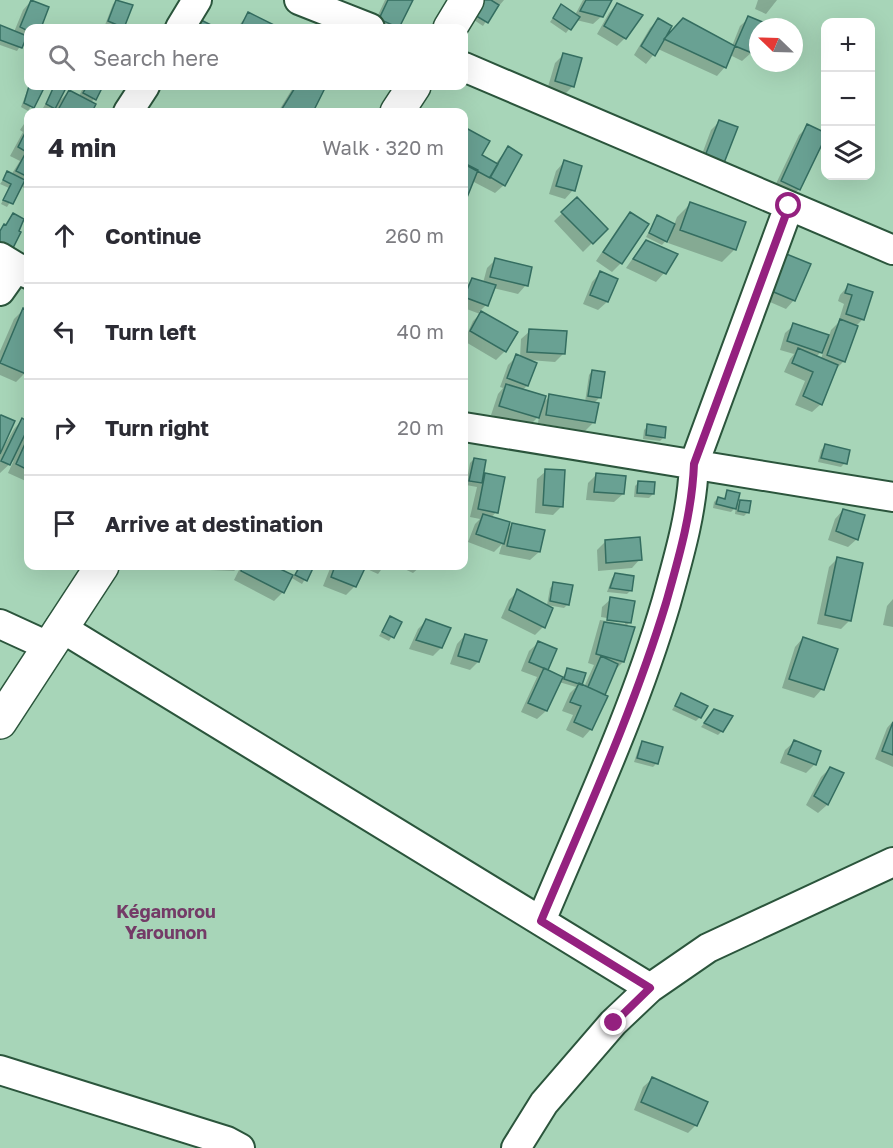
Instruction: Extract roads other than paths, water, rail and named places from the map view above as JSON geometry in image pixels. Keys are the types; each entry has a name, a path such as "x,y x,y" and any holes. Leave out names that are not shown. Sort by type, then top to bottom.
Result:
{"main road":[{"path":"452,24 467,0"},
{"path":"400,108 411,90"},
{"path":"0,722 99,570"}],"street":[{"path":"182,24 197,0"},
{"path":"298,0 360,24"},
{"path":"468,69 893,250"},
{"path":"131,108 142,90"},
{"path":"541,921 630,709 655,640 682,546 693,496 694,464 789,206"},
{"path":"0,291 15,266"},
{"path":"468,428 893,496"},
{"path":"0,624 54,637 541,921 650,988"},
{"path":"516,1148 544,1103 614,1023 650,988 708,948 893,862"},
{"path":"0,1070 227,1141 240,1148"}],"district":[{"name":"Kégamorou Yarounon","path":"166,922"}]}
